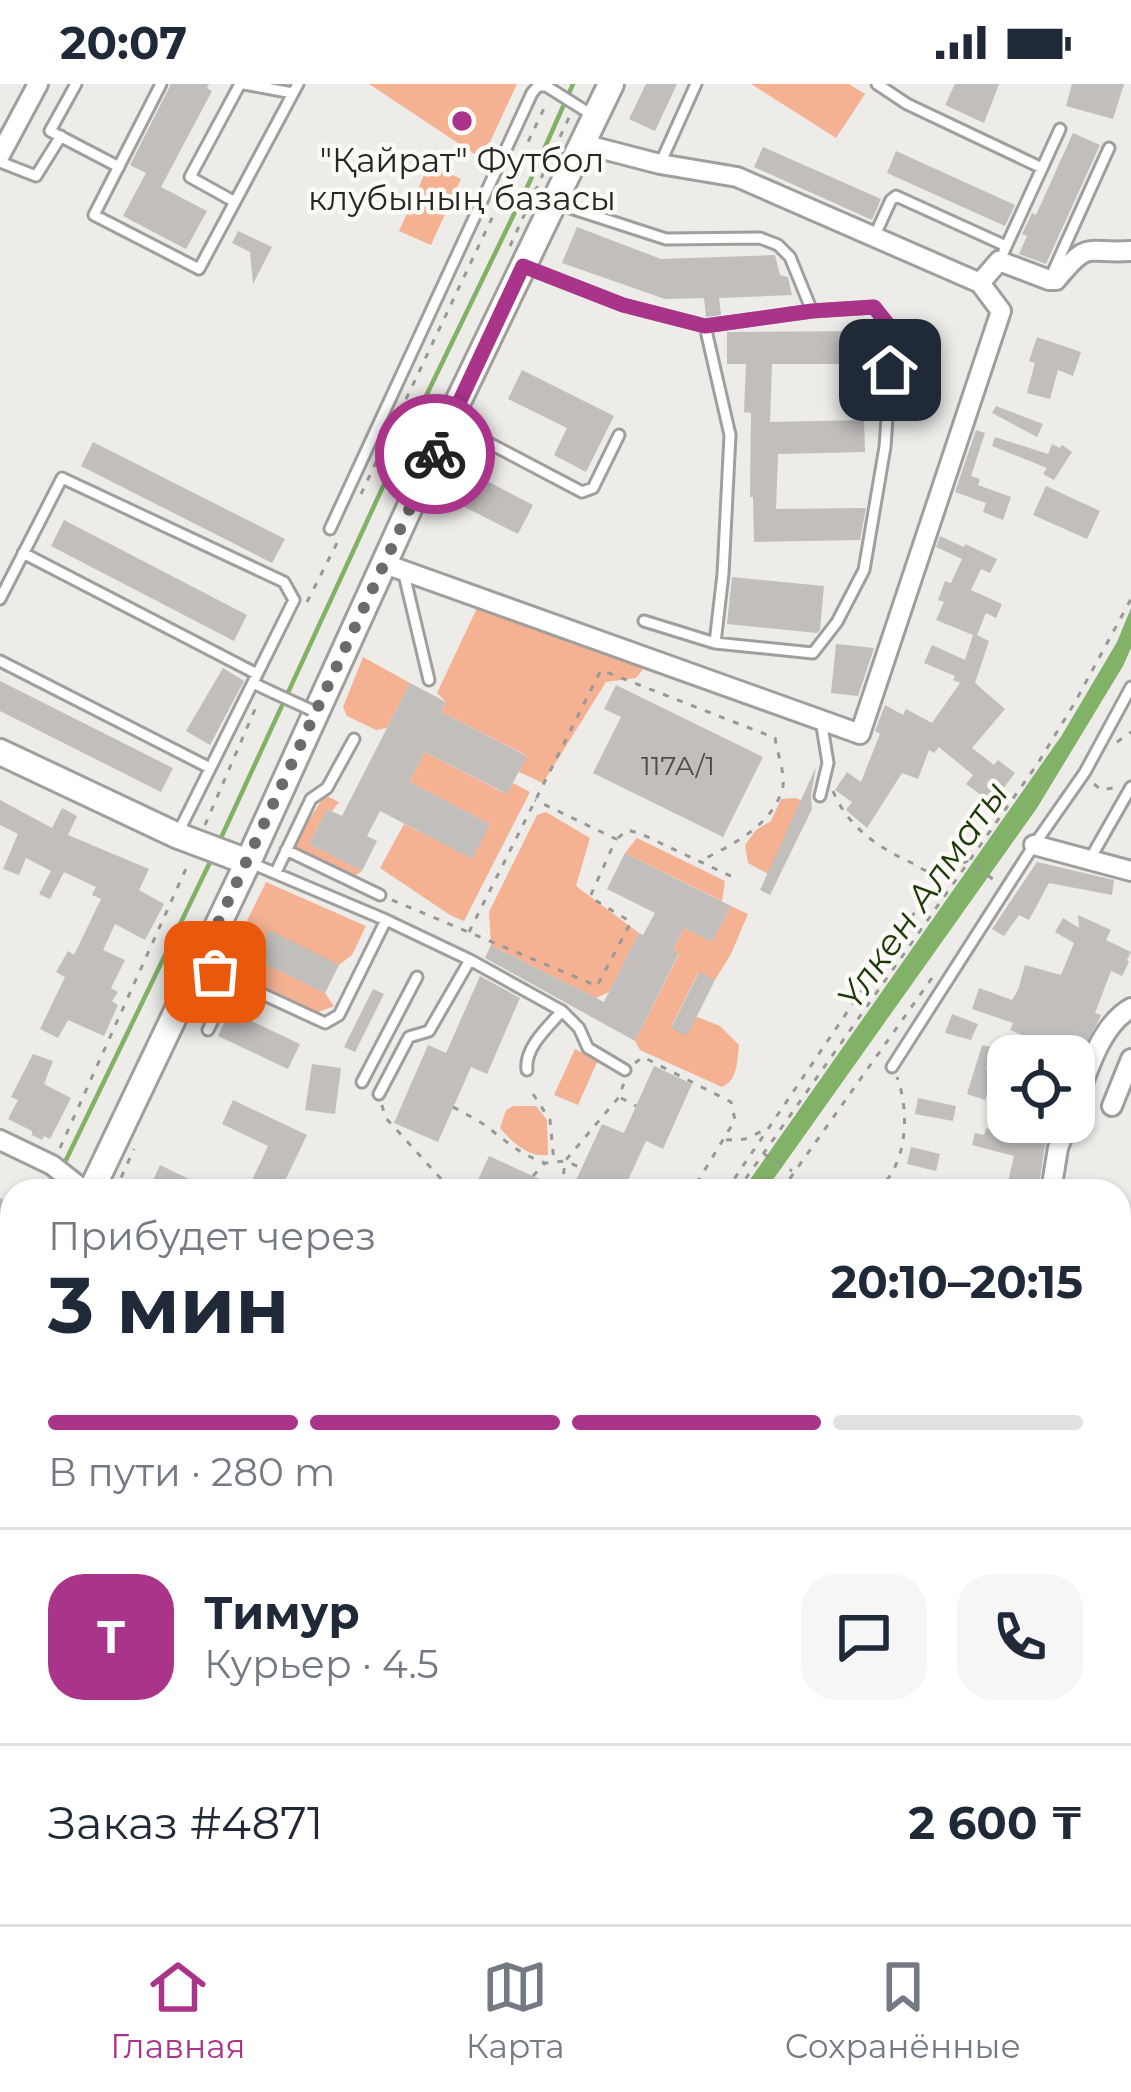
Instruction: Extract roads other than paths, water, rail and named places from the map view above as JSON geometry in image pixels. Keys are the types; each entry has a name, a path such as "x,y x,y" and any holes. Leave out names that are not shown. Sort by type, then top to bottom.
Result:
{"street":[{"path":"0,159 38,84"},
{"path":"94,1179 248,862 314,712 394,567 449,422 583,144 586,111 611,84"},
{"path":"394,567 860,734 1001,311 980,283 737,176 660,164 583,144"},
{"path":"980,283 1002,254 1057,280 1079,253 1131,250"},
{"path":"0,752 248,862"},
{"path":"1034,845 1131,871"},
{"path":"1095,1054 1113,1023 1131,1008"},
{"path":"1112,1106 1131,1059"},
{"path":"0,1140 71,1179"},
{"path":"1053,1179 1060,1143"}],"lane":[{"path":"76,84 50,130 119,166"},
{"path":"161,84 94,215 199,269 235,202 295,88 242,84 190,177 235,202"},
{"path":"660,164 696,84"},
{"path":"877,84 908,104 1042,168"},
{"path":"330,530 532,93 546,86 586,111"},
{"path":"874,237 896,196 1002,254 1060,129"},
{"path":"0,159 36,176 61,136"},
{"path":"1049,280 1109,148"},
{"path":"554,203 666,239 760,238 778,245 790,257 812,311"},
{"path":"523,266 623,305 705,326 874,307 893,331 885,447 864,570 837,622 813,653 715,643 644,621"},
{"path":"705,326 730,435 715,643"},
{"path":"449,422 582,492 593,488 620,435"},
{"path":"0,599 62,478 284,582 294,600 262,685 210,768 201,845"},
{"path":"23,553 314,712"},
{"path":"394,567 429,680"},
{"path":"0,661 210,768"},
{"path":"892,1067 1085,772 1131,687"},
{"path":"820,796 828,763 821,720"},
{"path":"276,872 311,799 327,788 354,739"},
{"path":"1090,859 1126,786"},
{"path":"286,850 380,895"},
{"path":"248,862 386,920 562,1010 579,1028 588,1048 626,1070"},
{"path":"199,964 325,1023 339,1015 386,920"},
{"path":"390,1027 409,1037 429,1031 470,960"},
{"path":"362,1082 417,976"},
{"path":"208,1030 233,980"},
{"path":"527,1070 529,1052 562,1010"},
{"path":"379,1094 409,1037"}],"waterway":[{"path":"220,840 573,84"},
{"path":"66,1160 213,856"}],"place":[{"name":"\"Қайрат\" Футбол клубының базасы","path":"462,121"}],"water label":[{"name":"Үлкен Алматы","path":"922,895"}]}
